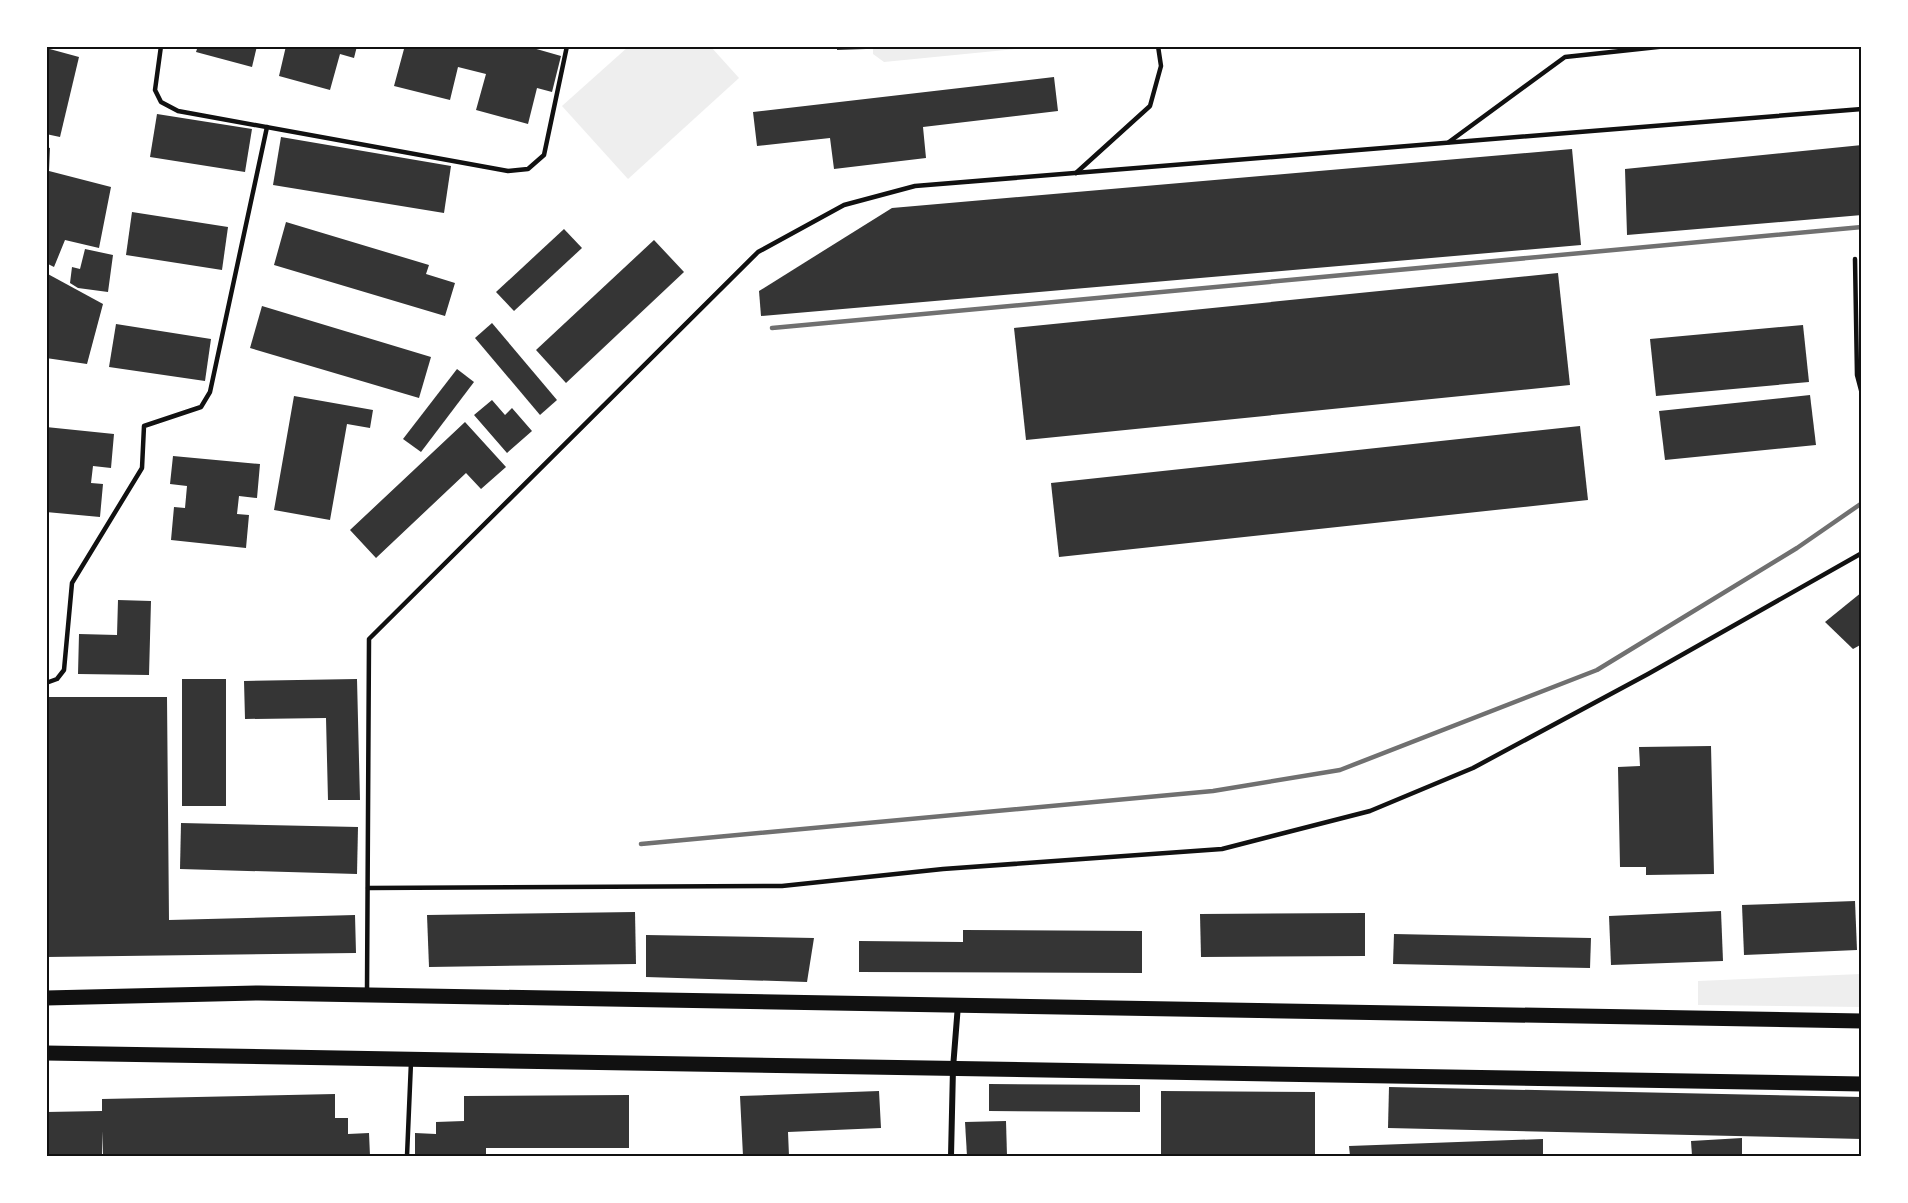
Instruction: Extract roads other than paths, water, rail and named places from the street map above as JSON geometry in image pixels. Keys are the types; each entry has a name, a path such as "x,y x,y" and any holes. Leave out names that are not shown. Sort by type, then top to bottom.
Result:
{"main road":[{"path":"46,998 259,993 1862,1021"},
{"path":"46,1053 1862,1084"}],"street":[{"path":"951,1156 953,1068 958,1005"}],"lane":[{"path":"161,46 155,90 161,102 178,111 508,171 528,169 544,155 567,46"},
{"path":"1076,173 1150,106 1161,66 1158,46"},
{"path":"1449,143 1565,57 1667,46"},
{"path":"367,995 369,639 758,252 844,205 915,186 1862,109"},
{"path":"46,683 57,679 64,670 72,583 142,468 144,426 201,407 210,392 267,127"},
{"path":"1855,259 1857,375 1862,394"},
{"path":"368,888 782,886 943,869 1222,849 1370,811 1473,768 1648,674 1862,553"},
{"path":"407,1156 411,1059"}],"railway":[{"path":"772,328 1862,227"},
{"path":"641,844 1213,791 1340,770 1597,670 1797,548 1862,503"}]}
